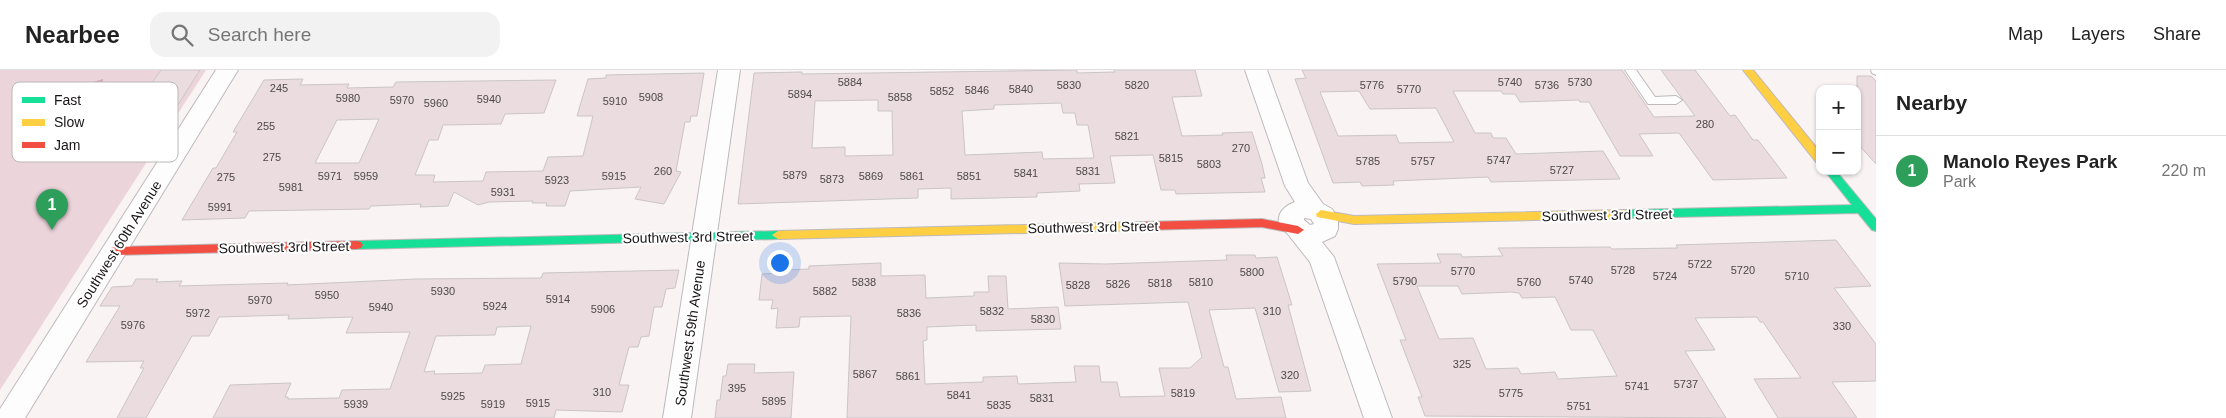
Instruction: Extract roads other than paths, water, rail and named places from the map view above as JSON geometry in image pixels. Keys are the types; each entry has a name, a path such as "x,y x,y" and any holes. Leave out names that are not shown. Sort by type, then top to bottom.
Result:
{"street":[{"name":"Southwest 60th Avenue","path":"178,149 227,70"},
{"name":"Southwest 59th Avenue","path":"678,418 730,70"},
{"path":"1256,70 1296,186 1294,194 1310,225 1378,418"},
{"path":"1748,70 1816,154"},
{"name":"Southwest 60th Avenue","path":"10,418 170,162"},
{"path":"1833,175 1876,227"},
{"name":"Southwest 3rd Street","path":"115,251 1262,223 1270,218 1310,225 1345,224 1354,220 1861,209"}],"lane":[{"path":"1630,70 1652,101 1676,100"}],"place":[{"name":"Manolo Reyes Park","path":"52,230"}]}
